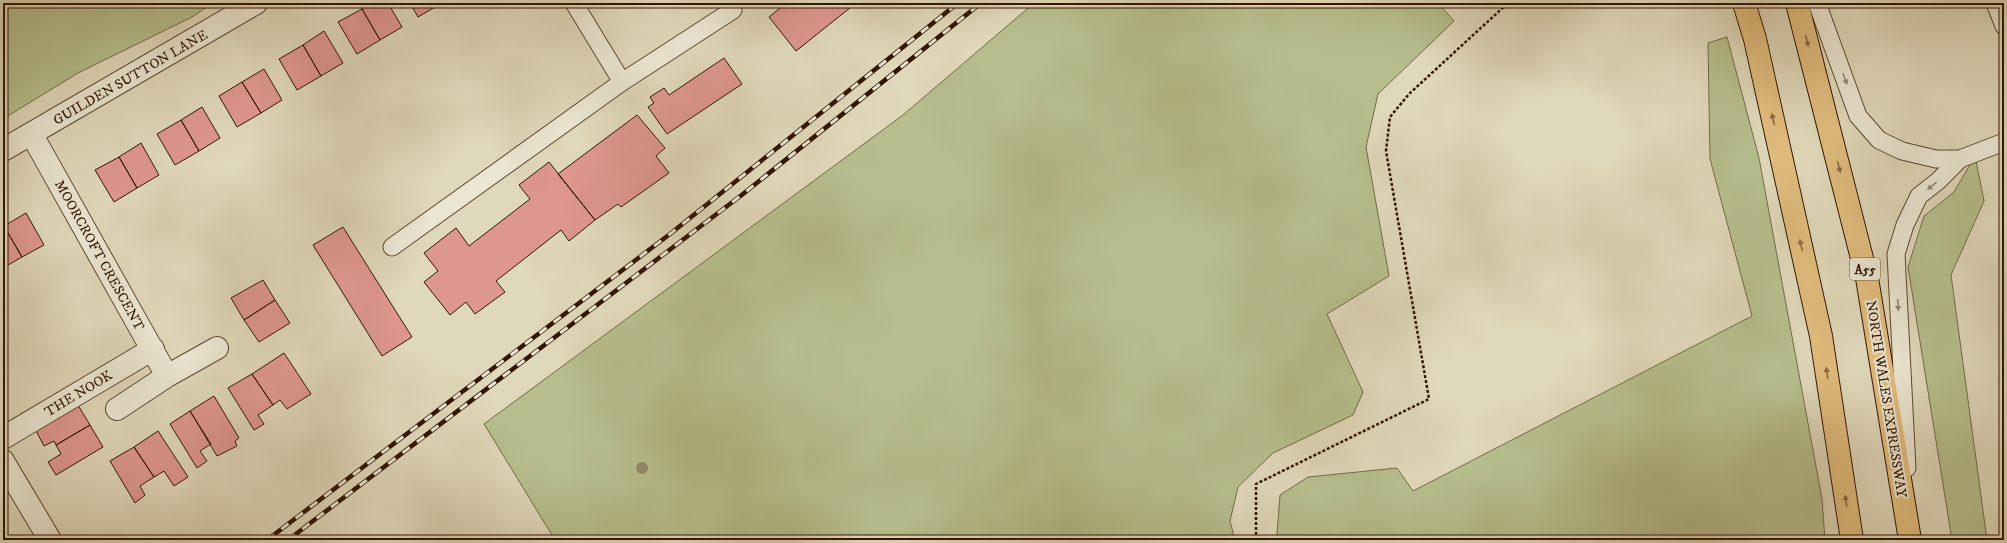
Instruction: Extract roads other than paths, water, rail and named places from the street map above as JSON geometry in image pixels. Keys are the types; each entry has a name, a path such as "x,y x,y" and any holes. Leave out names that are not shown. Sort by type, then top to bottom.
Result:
{"highway":[{"path":"1744,3 1756,40 1821,336 1852,540"},
{"name":"NORTH WALES EXPRESSWAY","path":"1797,3 1867,278 1910,540"}],"street":[{"name":"GUILDEN SUTTON LANE","path":"3,150 32,135 256,3"},
{"name":"MOORCROFT CRESCENT","path":"32,135 167,376"},
{"path":"117,408 167,376 217,348"},
{"name":"THE NOOK","path":"3,438 152,349"},
{"path":"3,461 50,540"}],"lane":[{"path":"574,3 622,82"},
{"path":"1817,3 1858,116 1879,140 1902,150 1936,159 1960,160"},
{"path":"1995,3 2004,26"},
{"path":"392,247 622,82 733,10"},
{"path":"1910,540 1896,254 1905,225 1919,196 1938,181 1960,160 2004,142"}],"railway":[{"path":"267,540 670,234 958,3"},
{"path":"288,540 743,194 981,3"}]}
